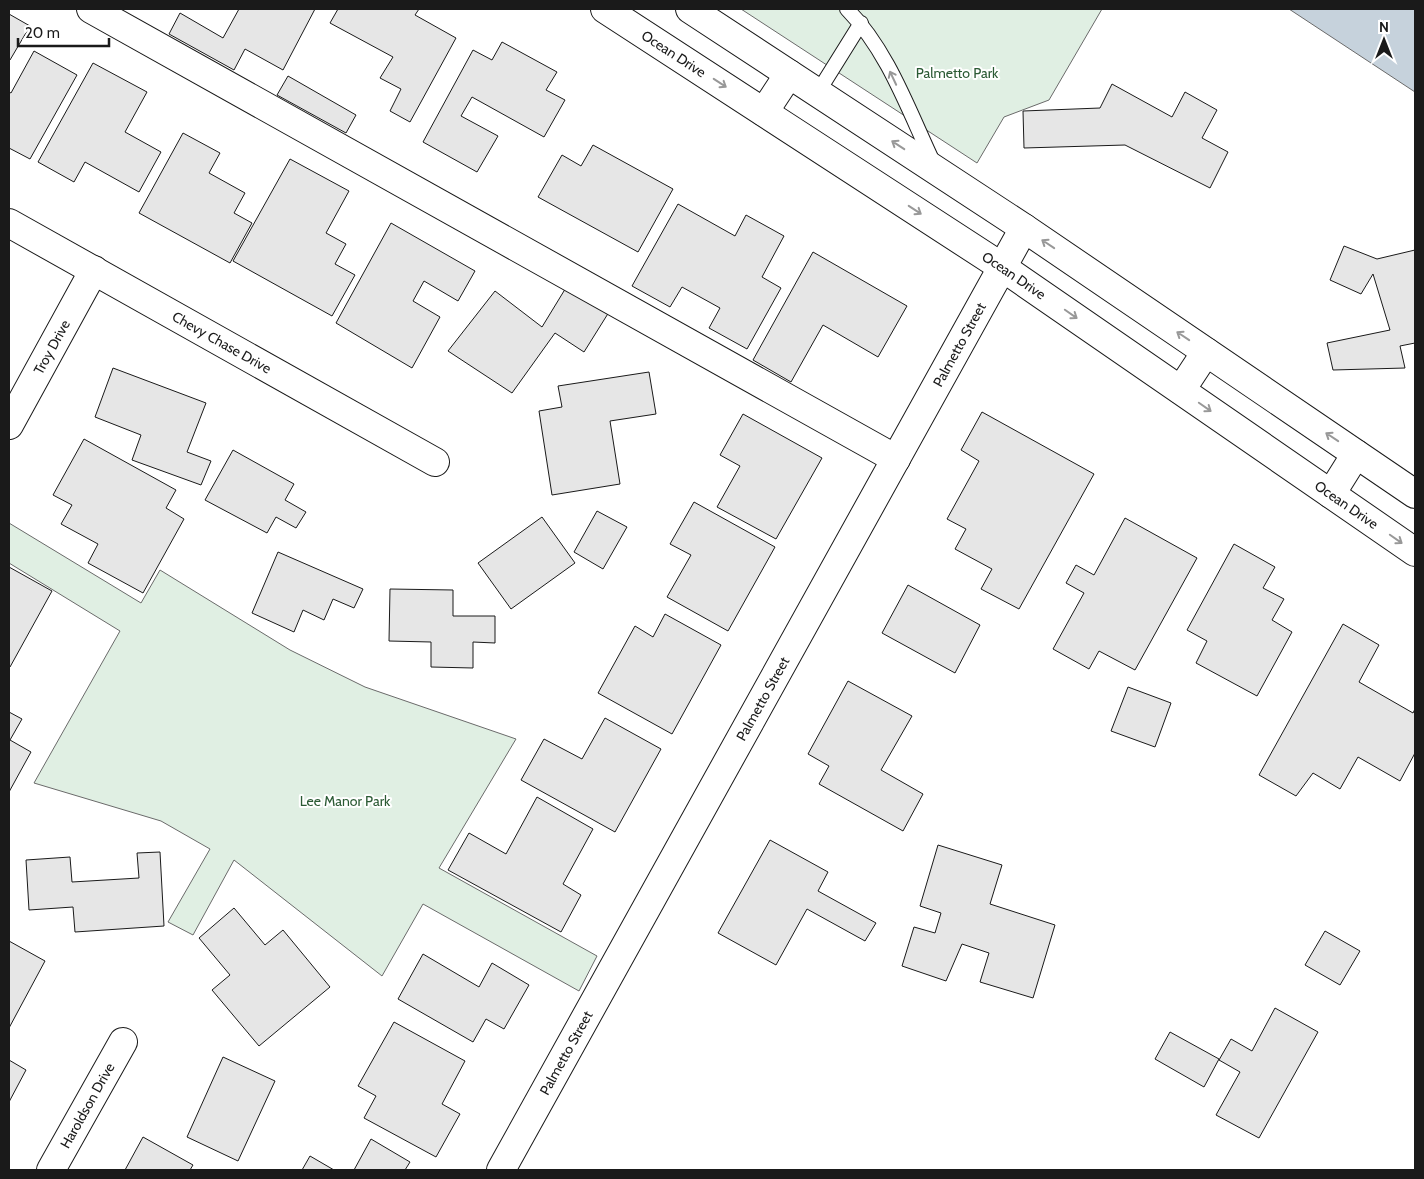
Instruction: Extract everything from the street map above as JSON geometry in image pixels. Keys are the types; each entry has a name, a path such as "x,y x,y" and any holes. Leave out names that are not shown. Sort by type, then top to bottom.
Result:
{"street":[{"path":"91,9 896,458"},
{"name":"Ocean Drive","path":"605,9 1002,267 1415,552"},
{"path":"690,9 1024,228 1415,494"},
{"path":"764,112 789,74"},
{"name":"Chevy Chase Drive","path":"9,223 435,462"},
{"name":"Palmetto Street","path":"501,1170 1024,228"},
{"name":"Troy Drive","path":"9,424 94,270"},
{"path":"1181,390 1206,352"},
{"path":"1331,494 1356,454"},
{"name":"Haroldson Drive","path":"51,1170 123,1042"}],"lane":[{"path":"847,9 881,51 936,170"},
{"path":"818,92 860,23"}],"green space":[{"name":"Palmetto Park","path":"741,9 1102,9 1049,100 1004,117 977,163"},
{"name":"Lee Manor Park","path":"9,523 141,603 160,570 290,650 365,687 516,739 439,868 597,956 579,991 423,904 382,976 234,860 193,935 168,922 210,849 161,821 34,783 120,631 9,563"}],"shaded area":[{"path":"1289,9 1415,9 1415,92"}],"building":[{"path":"239,9 315,9 283,70 245,49 234,70 169,34 180,13 223,38"},
{"path":"338,9 419,9 415,15 456,38 410,122 390,111 401,89 380,78 393,57 330,23"},
{"path":"9,14 30,26 10,60 9,59"},
{"path":"502,42 557,72 546,90 565,100 544,137 472,97 461,116 498,136 477,172 423,142 473,50 492,60"},
{"path":"34,51 77,75 30,159 9,148 9,92 11,93"},
{"path":"93,63 147,92 125,132 161,152 139,192 85,162 74,182 38,162"},
{"path":"288,76 356,115 346,133 277,95"},
{"path":"1112,84 1172,117 1185,92 1217,110 1202,138 1228,152 1210,188 1125,145 1024,148 1023,111 1100,108"},
{"path":"183,133 220,153 209,173 245,193 234,213 252,223 230,263 139,213"},
{"path":"593,145 673,189 638,252 538,197 562,155 581,166"},
{"path":"290,159 349,191 326,233 346,244 335,264 355,275 332,316 233,261"},
{"path":"678,204 735,236 746,215 784,236 762,277 781,288 747,349 709,328 720,308 682,287 670,307 632,286"},
{"path":"391,223 475,271 458,301 424,281 413,301 440,317 412,368 336,323"},
{"path":"1344,246 1377,259 1415,250 1415,343 1400,346 1405,368 1333,370 1327,343 1390,330 1373,274 1361,294 1330,280"},
{"path":"813,252 907,306 878,357 823,325 791,382 753,360"},
{"path":"567,286 609,312 584,352 555,333 512,393 448,351 495,291 542,327"},
{"path":"113,368 206,403 187,452 211,461 201,485 132,460 141,435 95,417"},
{"path":"649,372 656,414 610,421 620,484 552,495 539,411 562,407 558,386"},
{"path":"982,412 1094,474 1019,609 981,589 992,569 955,549 966,529 947,519 979,461 961,450"},
{"path":"743,414 822,458 776,539 717,507 740,466 720,455"},
{"path":"84,439 176,490 166,508 184,519 143,593 88,563 98,544 61,524 72,505 53,495"},
{"path":"233,450 294,484 285,500 306,512 296,528 276,517 267,533 205,500"},
{"path":"694,502 775,547 728,631 667,597 691,555 670,544"},
{"path":"597,511 627,527 603,569 574,552"},
{"path":"542,517 575,563 511,609 478,563"},
{"path":"1125,518 1197,558 1135,670 1099,651 1089,669 1053,649 1084,593 1066,583 1076,565 1094,575"},
{"path":"1234,544 1275,567 1263,588 1284,599 1272,620 1292,632 1257,696 1196,663 1207,641 1187,630"},
{"path":"278,552 363,589 354,608 333,599 324,620 303,610 294,632 252,613"},
{"path":"9,567 52,591 10,667 9,666"},
{"path":"908,585 980,625 955,673 882,633"},
{"path":"390,589 453,590 453,616 495,616 495,643 473,642 473,668 431,667 431,642 389,641"},
{"path":"665,614 721,645 672,734 598,693 635,626 653,637"},
{"path":"1343,624 1379,645 1359,682 1413,713 1415,709 1415,753 1400,781 1358,757 1340,789 1313,773 1296,796 1259,775"},
{"path":"848,681 912,716 881,770 923,794 903,831 819,784 829,766 808,754"},
{"path":"1128,687 1171,703 1155,747 1111,731"},
{"path":"9,712 22,719 10,740 31,752 9,792"},
{"path":"605,718 661,749 615,832 521,780 544,739 582,759"},
{"path":"537,797 593,829 563,884 581,895 561,932 448,870 469,833 506,854"},
{"path":"770,840 828,872 818,891 876,923 865,941 807,909 776,965 718,933"},
{"path":"938,845 1002,865 990,904 1055,925 1033,998 980,982 989,953 962,944 946,981 902,966 914,927 935,933 941,913 920,906"},
{"path":"160,852 164,926 75,932 73,907 29,910 26,860 70,857 72,882 139,878 137,853"},
{"path":"234,908 265,945 283,930 330,987 259,1046 212,990 230,975 199,938"},
{"path":"1325,931 1360,951 1340,985 1305,965"},
{"path":"9,941 45,961 9,1028"},
{"path":"423,954 479,987 492,963 529,985 504,1029 486,1019 473,1042 398,999"},
{"path":"1275,1008 1318,1032 1259,1138 1216,1115 1240,1072 1219,1060 1231,1039 1252,1051"},
{"path":"394,1022 465,1061 442,1104 460,1114 436,1157 364,1118 376,1096 358,1086"},
{"path":"1170,1032 1219,1059 1204,1087 1155,1059"},
{"path":"223,1057 275,1081 238,1161 187,1137"},
{"path":"9,1060 26,1070 9,1102"},
{"path":"143,1137 193,1165 190,1170 125,1170"},
{"path":"371,1139 410,1162 405,1170 354,1170"},
{"path":"310,1156 334,1170 302,1170"}]}
